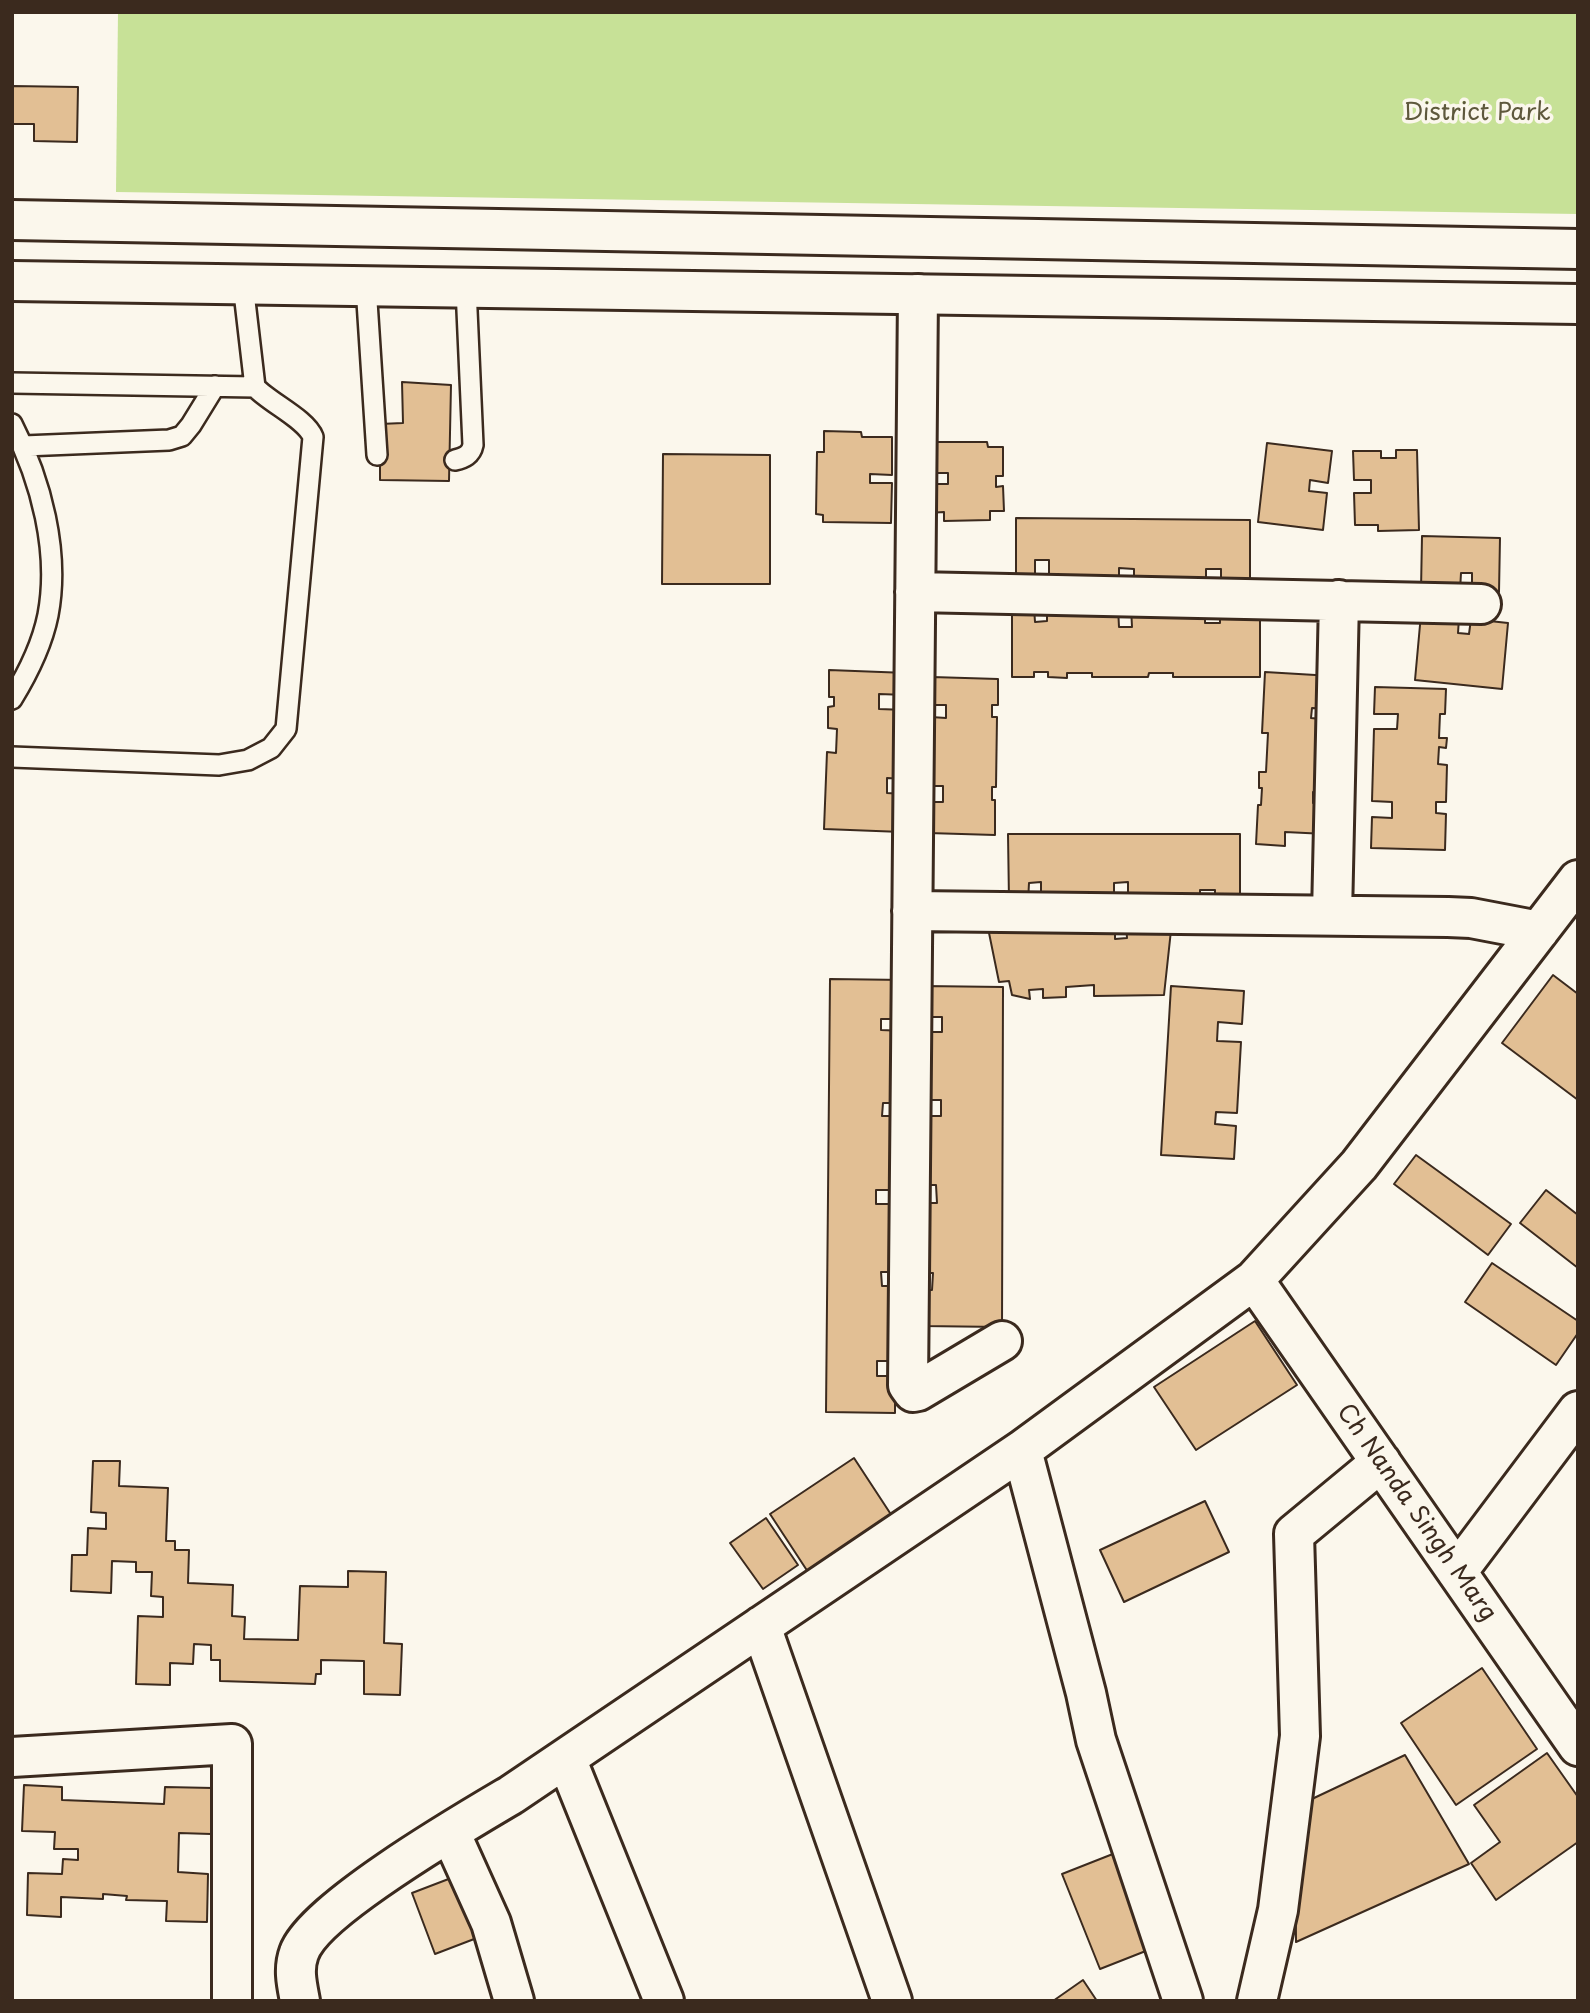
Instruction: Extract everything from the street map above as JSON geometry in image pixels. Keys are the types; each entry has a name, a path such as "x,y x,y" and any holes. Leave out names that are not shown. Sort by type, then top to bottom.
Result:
{"street":[{"path":"12,220 1578,249"},
{"path":"12,281 1578,304"},
{"path":"918,294 908,1385 913,1392 918,1391 1002,1341"},
{"path":"915,592 1481,604"},
{"path":"1332,915 1339,600"},
{"path":"300,2001 295,1972 299,1951 314,1931 353,1897 511,1795 1022,1450 1254,1280 1359,1165 1578,880"},
{"path":"912,911 1471,918 1539,931"},
{"name":"Ch Nanda Singh Marg","path":"1254,1280 1578,1746"},
{"path":"1457,1573 1578,1411"},
{"path":"1022,1450 1096,1740 1183,2001"},
{"path":"1257,2001 1278,1910 1300,1736 1294,1534 1381,1462"},
{"path":"761,1626 892,2001"},
{"path":"12,1757 232,1744 232,2001"},
{"path":"566,1758 664,2001"},
{"path":"450,1832 491,1923 514,2001"}],"lane":[{"path":"12,757 219,765 248,760 271,748 286,729 313,437 303,423 255,387 243,284"},
{"path":"366,286 377,455"},
{"path":"455,460 472,452 473,445 466,288"},
{"path":"12,383 255,387"},
{"path":"24,446 169,440 182,436 215,386"},
{"path":"12,424 24,446 38,489 49,538 51,581 48,616 39,648 12,699"}],"green space":[{"name":"District Park","path":"118,12 1578,12 1578,214 116,192"}],"building":[{"path":"12,86 78,87 77,142 34,141 34,124 12,124"},
{"path":"402,382 451,385 449,481 380,480 380,424 403,423"},
{"path":"824,431 861,432 862,437 892,437 892,475 870,474 870,483 892,483 891,523 823,522 823,515 816,514 817,452 824,452"},
{"path":"932,442 987,442 988,447 1003,447 1003,476 996,476 996,487 1003,486 1004,511 990,511 990,520 944,521 944,512 928,513 928,484 948,484 948,473 928,473"},
{"path":"1267,443 1332,451 1328,483 1310,480 1309,491 1327,493 1323,530 1258,522"},
{"path":"1396,450 1417,450 1419,530 1378,531 1378,525 1355,525 1354,493 1371,493 1371,480 1354,480 1353,451 1381,451 1381,458 1396,458"},
{"path":"663,454 770,455 770,584 662,584"},
{"path":"1016,518 1250,520 1250,583 1221,583 1221,569 1206,569 1206,582 1134,582 1134,569 1119,568 1119,581 1049,581 1049,560 1035,560 1035,581 1016,581"},
{"path":"1422,536 1500,538 1499,592 1472,591 1472,573 1461,573 1460,591 1421,590"},
{"path":"1012,607 1034,607 1035,622 1047,621 1047,607 1118,607 1119,627 1132,627 1131,607 1205,607 1205,623 1220,623 1220,607 1260,607 1260,677 1173,677 1173,673 1149,673 1148,677 1092,677 1092,673 1067,673 1067,678 1048,677 1048,672 1034,672 1034,677 1012,677"},
{"path":"1421,614 1459,618 1458,633 1469,634 1471,619 1508,623 1502,689 1415,680"},
{"path":"829,670 907,673 906,695 879,694 879,709 906,710 904,779 887,778 887,793 903,794 902,832 824,829 827,752 836,753 837,729 828,728 828,707 834,706 834,697 829,697"},
{"path":"1265,672 1332,676 1330,709 1312,708 1311,718 1331,720 1327,793 1313,792 1313,803 1328,805 1326,834 1285,832 1285,846 1256,844 1258,805 1261,805 1262,788 1259,788 1259,772 1266,772 1268,733 1262,733"},
{"path":"932,677 998,679 998,705 992,705 992,717 997,717 996,787 992,787 992,800 995,800 995,835 928,833 928,802 943,802 943,786 929,786 931,717 946,718 946,705 931,705"},
{"path":"1375,687 1446,689 1445,714 1440,714 1439,738 1447,738 1446,748 1439,747 1438,764 1447,765 1446,802 1436,802 1436,813 1446,814 1445,850 1371,848 1372,817 1392,818 1392,802 1372,801 1374,729 1397,729 1398,714 1374,714"},
{"path":"1008,834 1240,834 1240,901 1215,902 1215,890 1200,890 1200,902 1128,902 1128,882 1114,883 1114,901 1041,901 1041,882 1029,883 1028,902 1009,901"},
{"path":"1172,921 1164,995 1094,996 1094,985 1066,987 1066,997 1043,998 1043,989 1029,990 1030,999 1012,995 1009,981 999,982 988,928 1029,927 1029,933 1040,933 1039,926 1115,923 1115,939 1127,938 1126,923"},
{"path":"1553,975 1578,994 1578,1100 1502,1043"},
{"path":"830,979 905,980 905,1019 881,1019 881,1030 905,1031 904,1103 883,1103 882,1116 904,1116 903,1190 876,1190 876,1204 903,1204 902,1272 881,1272 882,1286 902,1286 901,1361 877,1361 877,1376 895,1376 895,1413 826,1412"},
{"path":"924,986 1003,987 1002,1327 922,1326 922,1290 932,1290 933,1273 923,1273 923,1203 937,1203 936,1185 923,1185 923,1116 941,1116 941,1100 923,1100 923,1032 942,1032 942,1017 923,1017"},
{"path":"1171,986 1244,991 1242,1024 1218,1022 1217,1041 1241,1042 1237,1113 1216,1112 1215,1124 1236,1126 1234,1159 1161,1155"},
{"path":"1416,1155 1511,1224 1488,1255 1394,1184"},
{"path":"1546,1190 1578,1215 1578,1268 1520,1223"},
{"path":"1492,1263 1578,1321 1578,1333 1556,1365 1465,1302"},
{"path":"1255,1321 1297,1385 1196,1450 1154,1387"},
{"path":"854,1458 892,1516 808,1572 770,1514"},
{"path":"93,1461 120,1461 119,1486 168,1488 166,1541 175,1541 175,1550 189,1550 188,1583 233,1585 232,1616 245,1617 244,1639 298,1640 300,1586 348,1587 348,1571 386,1572 384,1643 402,1644 400,1695 364,1694 364,1661 321,1660 321,1674 316,1674 315,1684 220,1681 220,1660 211,1660 211,1645 194,1644 193,1664 170,1663 170,1685 136,1684 138,1616 163,1617 163,1597 151,1596 152,1572 136,1572 136,1562 112,1561 111,1593 71,1591 72,1555 87,1555 88,1528 106,1529 106,1513 91,1512"},
{"path":"1205,1501 1229,1552 1124,1602 1100,1550"},
{"path":"766,1518 798,1565 763,1589 730,1543"},
{"path":"1482,1668 1537,1749 1456,1805 1401,1723"},
{"path":"1547,1753 1578,1797 1578,1842 1496,1900 1471,1863 1500,1842 1474,1805"},
{"path":"1405,1755 1469,1864 1296,1942 1295,1807"},
{"path":"24,1785 62,1787 62,1800 164,1804 165,1787 213,1788 211,1834 179,1833 178,1872 208,1874 207,1922 166,1921 167,1901 126,1900 127,1896 103,1894 103,1899 61,1897 61,1917 27,1915 28,1873 62,1874 63,1859 78,1860 78,1849 54,1849 55,1832 22,1831"},
{"path":"1123,1850 1161,1945 1100,1969 1062,1874"},
{"path":"459,1875 482,1936 435,1954 412,1893"},
{"path":"1083,1980 1097,2001 1053,2001"}]}
